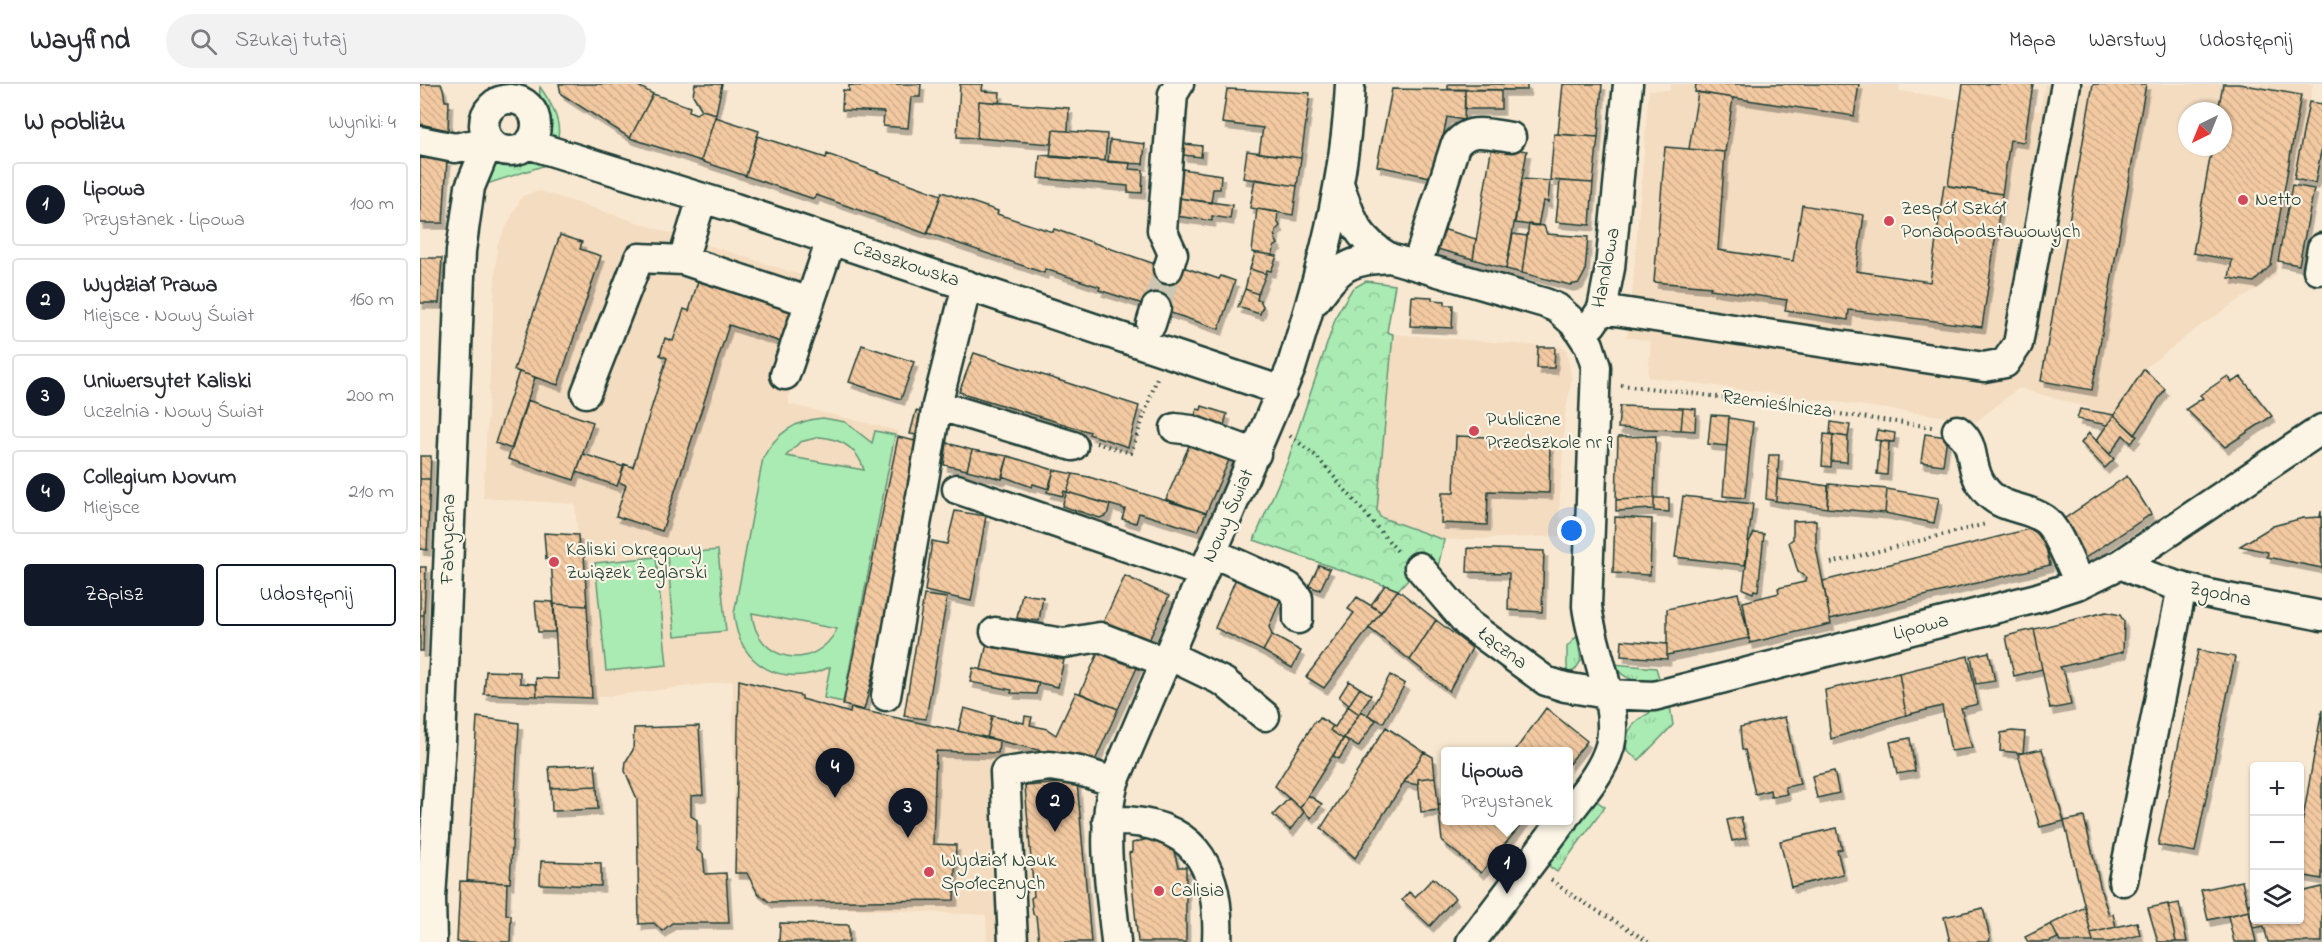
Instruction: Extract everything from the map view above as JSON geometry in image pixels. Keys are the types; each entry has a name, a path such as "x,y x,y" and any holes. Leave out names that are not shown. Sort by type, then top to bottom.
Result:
{"street":[{"path":"1168,269 1173,254 1162,230 1173,94 1179,84"},
{"name":"Nowy Świat","path":"1116,942 1107,821 1114,782 1256,454 1282,391 1311,307 1338,181 1350,84"},
{"name":"Handlowa","path":"1583,335 1602,309 1617,211 1628,84"},
{"path":"1602,309 1984,367 2005,363 2018,344 2066,84"},
{"path":"522,92 536,119 533,137 528,144 512,151 503,150 489,141 483,122 484,95 504,98 522,92"},
{"path":"1417,265 1455,146 1460,138 1475,132 1510,137"},
{"path":"420,141 455,148 489,141"},
{"name":"Fabryczna","path":"432,942 425,898 441,731 461,251 474,174 489,141"},
{"name":"Czaszkowska","path":"528,144 831,240 1282,391"},
{"path":"455,148 474,174"},
{"path":"1338,181 1354,225 1375,249 1390,258 1545,303 1566,315 1583,335 1593,356 1597,384 1587,606 1592,641 1612,720 1610,746 1598,771 1573,807"},
{"path":"683,260 702,198"},
{"path":"785,375 831,240"},
{"path":"586,393 639,258 683,260 810,302"},
{"path":"1311,307 1331,279 1345,266 1365,259 1390,258"},
{"path":"885,696 938,405 967,285"},
{"path":"938,405 1073,446"},
{"path":"1175,428 1191,430 1256,454"},
{"name":"Lipowa","path":"1607,694 1644,697 1674,692 2037,598 2080,584 2121,564 2322,429"},
{"path":"1957,430 1970,443 1976,476 1986,491 2012,509 2045,519 2051,525 2080,584"},
{"path":"957,489 1289,587 1298,598 1298,619"},
{"name":"Łączna","path":"1410,563 1468,624 1530,671 1565,687 1607,694"},
{"name":"Zgodna","path":"2121,564 2148,577 2182,587 2322,616"},
{"path":"2123,881 2182,587"},
{"path":"995,632 1064,643 1100,637 1166,658 1224,682 1265,716"},
{"path":"1013,942 1005,772 1050,766 1080,771 1114,782"},
{"path":"1107,821 1130,820 1159,826 1175,833 1200,856 1210,873 1215,889 1217,942"},
{"path":"1472,942 1559,825"}],"path":[{"path":"1073,446 1085,440 1131,453 1159,371"},
{"name":"Rzemieślnicza","path":"1597,384 1676,390 1957,430"},
{"path":"1287,435 1295,438 1317,456 1410,563"},
{"path":"1831,563 2027,513"},
{"path":"1530,864 1583,904 1626,926 1648,942"}],"shaded area":[{"name":"Zespół Szkół Ponadpodstawowych","path":"1671,84 1900,84 1899,91 2040,111 2045,84 2313,84 2276,276 2200,326 2144,369 2114,415 2019,388 1977,421 1648,377 1651,341 1626,337 1629,331 1649,90 1670,90"},
{"path":"540,191 826,283 789,394 789,404 899,431 843,705 1083,760 1077,782 1091,942 987,942 986,915 770,905 759,898 746,879 734,878 733,681 592,698 584,555 579,553 575,504 483,498 497,245 522,196"},
{"name":"Publiczne Przedszkole nr 9","path":"1393,334 1566,348 1572,379 1565,415 1559,515 1566,523 1565,536 1444,540 1380,517 1377,510"}],"green space":[{"path":"540,87 557,120 557,141 546,134"},
{"path":"538,156 549,158 546,165 490,183 488,181 497,163 514,164"},
{"path":"1366,281 1395,285 1387,332 1393,334 1377,510 1380,517 1444,540 1438,567 1419,567 1398,590 1254,540 1287,463 1337,314 1352,289"},
{"path":"823,418 845,422 872,443 875,431 895,435 843,702 824,698 830,667 813,673 780,674 766,669 754,660 744,648 737,632 734,614 763,458 774,441 787,429 813,419","holes":["820,437 848,446 858,456 864,470 786,456 800,442","752,613 837,629 827,643 815,652 801,656 788,656 775,652 764,643 756,630"]},
{"path":"718,550 726,631 675,636 667,555"},
{"path":"656,557 667,665 606,671 595,563"},
{"path":"1577,636 1581,661 1575,670 1567,674 1567,647"},
{"path":"1613,664 1656,668 1660,681 1633,680 1623,675"},
{"path":"1670,706 1673,725 1639,760 1628,752 1626,743 1631,727 1645,715"},
{"path":"1595,800 1605,807 1557,872 1550,867 1549,860"}],"building":[{"path":"420,84 441,84 445,101 449,101 448,130 420,124"},
{"path":"559,84 635,84 653,94 630,138 561,94"},
{"path":"695,84 722,84 716,114 702,110 693,95"},
{"path":"863,84 921,84 920,97 911,97 908,128 883,126 884,112 842,110 843,90 849,91 849,85 863,86"},
{"path":"960,84 983,84 982,91 1000,92 999,103 979,101 977,138 957,137"},
{"path":"1448,84 1527,84 1527,90 1448,89"},
{"path":"1563,84 1602,84 1598,137 1558,134"},
{"path":"1696,84 1859,84 1854,116 1695,92"},
{"path":"1963,84 2033,84 2024,142 2010,140 2002,194 1948,186"},
{"path":"2093,84 2146,84 2092,390 2041,381"},
{"name":"Netto","path":"2223,84 2239,84 2301,95 2271,265 2254,282 2229,278 2232,260 2193,253 2210,156 2232,156 2232,102 2220,102"},
{"path":"1227,89 1310,93 1301,158 1259,153 1263,128 1222,123"},
{"path":"1392,89 1465,90 1464,120 1447,117 1435,178 1377,166"},
{"path":"1465,90 1501,90 1501,109 1465,109"},
{"path":"1698,92 1733,98 1725,152 1689,149"},
{"path":"653,94 690,107 689,111 696,114 702,110 716,114 701,161 630,138"},
{"path":"979,101 1069,108 1068,131 1053,130 1052,144 977,138"},
{"path":"2309,102 2322,104 2322,146 2315,183 2294,179"},
{"path":"715,117 759,131 746,176 701,161"},
{"path":"1053,130 1107,134 1105,161 1050,157"},
{"path":"1554,134 1598,137 1593,183 1550,180"},
{"path":"757,136 826,158 827,154 941,195 927,234 816,195 814,199 746,176"},
{"path":"1110,140 1145,144 1143,164 1108,162"},
{"path":"1184,144 1202,146 1201,157 1183,155"},
{"path":"1492,145 1527,151 1506,269 1473,259"},
{"path":"1665,147 1725,152 1718,250 1793,261 1802,205 1864,215 1856,271 1930,282 1944,185 2002,194 1982,327 1849,310 1848,320 1785,310 1787,300 1710,289 1711,287 1654,282"},
{"path":"1247,151 1301,158 1297,186 1243,178"},
{"path":"1040,155 1130,163 1129,169 1143,170 1142,193 1128,192 1128,186 1038,178"},
{"path":"420,158 447,160 443,223 420,223"},
{"path":"1182,169 1221,175 1220,189 1213,189 1211,203 1179,198"},
{"path":"1255,179 1297,186 1293,215 1250,208"},
{"path":"1522,179 1550,181 1548,202 1543,201 1538,226 1515,223"},
{"path":"1560,181 1593,183 1590,225 1556,222"},
{"path":"2292,185 2314,189 2299,265 2278,261"},
{"path":"942,192 998,211 997,214 1053,232 1054,229 1178,272 1165,311 1099,290 1100,287 1045,269 1044,273 928,233"},
{"path":"1179,198 1232,205 1230,219 1212,216 1212,221 1176,216"},
{"path":"1257,209 1278,212 1277,221 1280,226 1276,230 1275,239 1278,244 1274,247 1273,255 1252,252"},
{"path":"1529,224 1544,226 1547,234 1588,237 1585,272 1579,283 1570,285 1522,273"},
{"path":"1439,228 1476,239 1473,259 1434,248"},
{"path":"1513,234 1527,236 1522,273 1506,269"},
{"path":"560,235 582,242 580,249 601,256 558,385 514,370"},
{"path":"1252,252 1277,256 1271,271 1267,270 1266,274 1250,269 1255,253"},
{"path":"420,258 442,258 439,303 420,303"},
{"path":"1180,266 1219,279 1221,276 1235,281 1219,329 1165,311"},
{"path":"1250,269 1266,274 1258,294 1245,289"},
{"path":"698,281 794,312 784,343 729,325 662,531 616,516 626,485 619,482 624,464 633,467 667,358 660,355 665,338 673,341 684,309 689,311"},
{"path":"1245,289 1258,294 1257,300 1260,300 1263,306 1260,314 1238,307"},
{"path":"1412,296 1432,297 1432,300 1445,301 1445,305 1453,305 1452,328 1410,326"},
{"path":"862,345 914,362 901,399 849,382"},
{"path":"1538,347 1555,347 1554,368 1537,368"},
{"path":"974,353 1139,406 1128,447 1089,434 1090,432 959,392"},
{"path":"2144,369 2165,389 2135,435 2114,415"},
{"path":"519,372 535,377 512,449 495,443"},
{"path":"2228,376 2232,382 2241,377 2272,416 2225,447 2186,409 2203,398 2200,395"},
{"path":"527,400 593,422 574,480 508,459"},
{"path":"1202,406 1227,414 1222,433 1196,425 1199,416 1195,415 1197,409 1201,410"},
{"path":"1620,406 1683,408 1681,430 1618,428"},
{"path":"1683,408 1696,409 1695,431 1681,430"},
{"path":"2080,409 2114,415 2107,425 2077,419"},
{"path":"916,411 928,414 921,436 910,434"},
{"path":"1711,415 1729,416 1727,446 1708,444"},
{"path":"2114,415 2137,436 2131,443 2123,435 2110,454 2096,441"},
{"path":"1729,418 1753,422 1745,498 1723,496"},
{"path":"1831,422 1850,425 1848,437 1830,434"},
{"path":"1877,430 1895,433 1894,442 1875,440"},
{"path":"2089,433 2114,459 2105,468 2081,443"},
{"path":"1824,434 1833,435 1831,467 1822,466"},
{"path":"1925,434 1947,437 1943,465 1921,462"},
{"path":"1833,435 1848,437 1847,462 1831,461"},
{"path":"1456,436 1488,437 1488,445 1550,446 1549,493 1488,491 1487,525 1441,523 1442,493 1454,493"},
{"path":"1656,436 1654,498 1616,500 1618,437"},
{"path":"898,437 920,442 885,628 864,710 843,705"},
{"path":"1192,439 1232,453 1206,513 1166,499"},
{"path":"1880,441 1889,442 1887,475 1877,474"},
{"path":"947,443 972,450 967,470 944,465"},
{"path":"972,450 1008,456 1002,479 967,470"},
{"path":"583,454 624,467 617,486 577,472"},
{"path":"1769,455 1779,455 1776,501 1766,499"},
{"path":"420,456 431,456 430,479 420,479"},
{"path":"1008,456 1054,470 1049,489 1033,484 1032,487 1002,476"},
{"path":"1054,470 1073,474 1067,492 1064,491 1063,496 1047,492"},
{"path":"1073,474 1206,513 1198,531 1139,513 1136,523 1122,519 1125,509 1067,492"},
{"path":"2127,476 2151,514 2082,560 2058,523"},
{"path":"420,479 430,479 427,550 420,549"},
{"path":"1777,479 1828,486 1827,508 1776,501"},
{"path":"1829,484 1887,489 1885,513 1827,508"},
{"path":"1887,489 1939,498 1934,523 1885,513"},
{"path":"1067,492 1110,505 1107,515 1100,518 1062,506"},
{"path":"1683,496 1753,504 1745,565 1675,557"},
{"path":"1654,498 1654,509 1616,511 1616,500"},
{"path":"1654,498 1669,498 1669,512 1654,511"},
{"path":"955,511 986,516 971,601 925,591 932,541 947,544"},
{"path":"2321,511 2322,568 2267,557 2268,552 2240,546 2273,526 2303,518 2320,517"},
{"path":"1615,517 1652,519 1650,575 1613,573"},
{"path":"1816,520 1816,547 1831,624 1750,643 1743,602 1779,593 1778,588 1804,582 1807,578 1798,572 1789,542 1793,539 1793,521"},
{"path":"2041,526 2050,565 1830,619 1823,581"},
{"path":"544,533 578,535 579,553 584,554 587,606 554,604 551,559 546,559"},
{"path":"1754,533 1764,534 1758,591 1754,590 1753,593 1743,589 1749,542"},
{"path":"1468,548 1544,551 1542,612 1508,610 1509,573 1467,572"},
{"path":"1319,565 1330,569 1320,590 1309,586"},
{"path":"420,567 426,567 424,615 420,615"},
{"path":"1125,576 1169,596 1146,647 1099,631"},
{"path":"1237,576 1282,596 1269,627 1272,635 1263,651 1215,628"},
{"path":"1385,585 1398,590 1381,612 1371,605"},
{"path":"1398,590 1436,620 1410,660 1369,628"},
{"path":"1738,593 1749,638 1667,655 1667,609"},
{"path":"1022,594 1043,597 1039,621 1017,618"},
{"path":"924,595 947,598 926,719 904,716"},
{"path":"1357,597 1381,612 1324,688 1306,677 1354,613 1348,609"},
{"path":"535,601 553,602 555,632 538,632"},
{"path":"554,604 587,606 592,698 537,696 536,678 558,679"},
{"path":"2106,612 2120,615 2124,622 2123,652 2060,667 2065,675 2071,705 2050,709 2034,629"},
{"path":"420,615 424,615 423,651 420,651"},
{"path":"1436,620 1472,648 1449,691 1410,660"},
{"path":"2034,629 2042,669 2014,676 2006,636"},
{"path":"1272,635 1301,651 1292,668 1263,651"},
{"path":"1622,640 1667,644 1667,659 1621,656"},
{"path":"1103,642 1141,659 1118,709 1080,693"},
{"path":"987,643 1064,660 1058,687 981,670"},
{"path":"2198,650 2235,657 2195,852 2158,845"},
{"path":"1989,652 1995,681 1976,684 1971,656"},
{"path":"1968,656 1978,704 1961,708 1972,748 1951,751 1942,706 1906,715 1899,673"},
{"path":"973,668 1039,682 1036,694 1011,693 1012,690 970,682"},
{"path":"486,671 520,672 520,683 536,684 537,696 484,694"},
{"path":"1899,673 1906,715 1831,739 1825,690"},
{"path":"1390,675 1405,684 1383,723 1368,715"},
{"path":"739,680 802,696 802,699 850,713 851,708 999,740 998,753 936,751 933,844 956,845 954,900 769,902 757,892 747,873 735,873"},
{"path":"1349,681 1360,688 1349,705 1339,697"},
{"path":"1360,688 1371,695 1359,714 1348,706"},
{"path":"1076,692 1118,709 1094,763 987,738 992,716 1024,723 1025,716 1032,717 1030,725 1047,729 1056,735"},
{"path":"1348,706 1359,714 1343,739 1330,730 1333,726 1335,727"},
{"path":"964,708 992,716 987,738 958,731"},
{"path":"1546,708 1587,741 1573,759 1573,747 1518,747"},
{"path":"2322,710 2322,879 2304,876 2304,812"},
{"path":"1361,711 1376,720 1358,747 1344,738"},
{"path":"477,717 519,723 510,883 467,881"},
{"path":"1785,717 1800,784 1785,787 1787,794 1771,797 1770,790 1755,794 1745,750 1742,750 1740,727"},
{"path":"1320,718 1333,726 1330,730 1343,739 1300,808 1275,786 1315,721 1317,722"},
{"path":"699,726 703,795 691,796 691,816 697,820 697,850 703,854 705,874 726,873 729,923 672,923 662,931 654,923 639,924 637,799 625,771 626,761 633,750 634,728"},
{"path":"1386,727 1424,752 1355,858 1321,828"},
{"path":"2025,732 2023,753 2000,751 2001,733"},
{"path":"1344,738 1348,740 1348,745 1339,759 1333,756"},
{"path":"1910,738 1915,771 1897,774 1890,742"},
{"path":"2042,749 2064,821 2040,827 2018,754"},
{"path":"1424,752 1433,757 1435,777 1418,779 1418,785 1404,782"},
{"path":"595,764 597,786 551,788 549,767"},
{"path":"1834,771 1839,793 1817,798 1812,776"},
{"path":"1435,777 1439,810 1421,812 1418,779"},
{"path":"1077,782 1091,942 1039,942 1031,898 1034,896 1025,786"},
{"path":"597,786 598,809 552,811 551,788"},
{"path":"1308,795 1322,804 1311,818 1300,808"},
{"path":"1289,798 1304,812 1290,830 1273,815"},
{"path":"1438,803 1441,805 1441,825 1521,825 1481,873 1442,841"},
{"path":"1741,817 1746,838 1732,841 1727,820"},
{"path":"2084,817 2102,894 2109,915 2113,914 2116,927 2091,933 2064,821"},
{"path":"1837,828 1842,849 1837,850 1843,874 1791,887 1780,841"},
{"name":"Calisia","path":"1148,839 1171,840 1178,867 1186,867 1186,942 1138,942 1129,853 1132,852 1132,843"},
{"path":"541,861 601,863 601,886 540,884"},
{"path":"1433,878 1455,898 1430,926 1402,900 1409,892 1415,897"},
{"path":"460,881 507,883 506,914 511,915 510,942 457,942"},
{"path":"2242,881 2249,911 2208,920 2201,890"},
{"path":"2322,887 2322,942 2268,942 2264,926 2253,928 2252,924 2304,924 2304,891"},
{"path":"2179,903 2187,942 2176,942 2168,905"},
{"path":"2168,904 2176,942 2158,942 2148,908"},
{"path":"2085,907 2093,942 2060,942 2051,924"},
{"path":"1983,908 1989,942 1950,942 1944,917"},
{"path":"2249,911 2250,924 2252,924 2256,942 2234,942 2228,916"},
{"path":"2137,922 2140,935 2111,942 2093,942 2091,933"},
{"path":"780,923 849,925 849,942 779,942"},
{"path":"2051,924 2058,938 2049,942 2028,942 2025,937"}],"tunnel":[{"path":"1156,308 1168,269"}],"place":[{"name":"Netto","path":"2243,200"},
{"name":"Zespół Szkół Ponadpodstawowych","path":"1889,221"},
{"name":"Publiczne Przedszkole nr 9","path":"1474,431"},
{"name":"Kaliski Okręgowy Związek Żeglarski","path":"554,562"},
{"name":"Collegium Novum","path":"835,798"},
{"name":"Wydział Prawa","path":"1055,832"},
{"name":"Uniwersytet Kaliski","path":"908,838"},
{"name":"Wydział Nauk Społecznych","path":"929,872"},
{"name":"Calisia","path":"1159,891"},
{"name":"Lipowa","path":"1507,894"}]}
